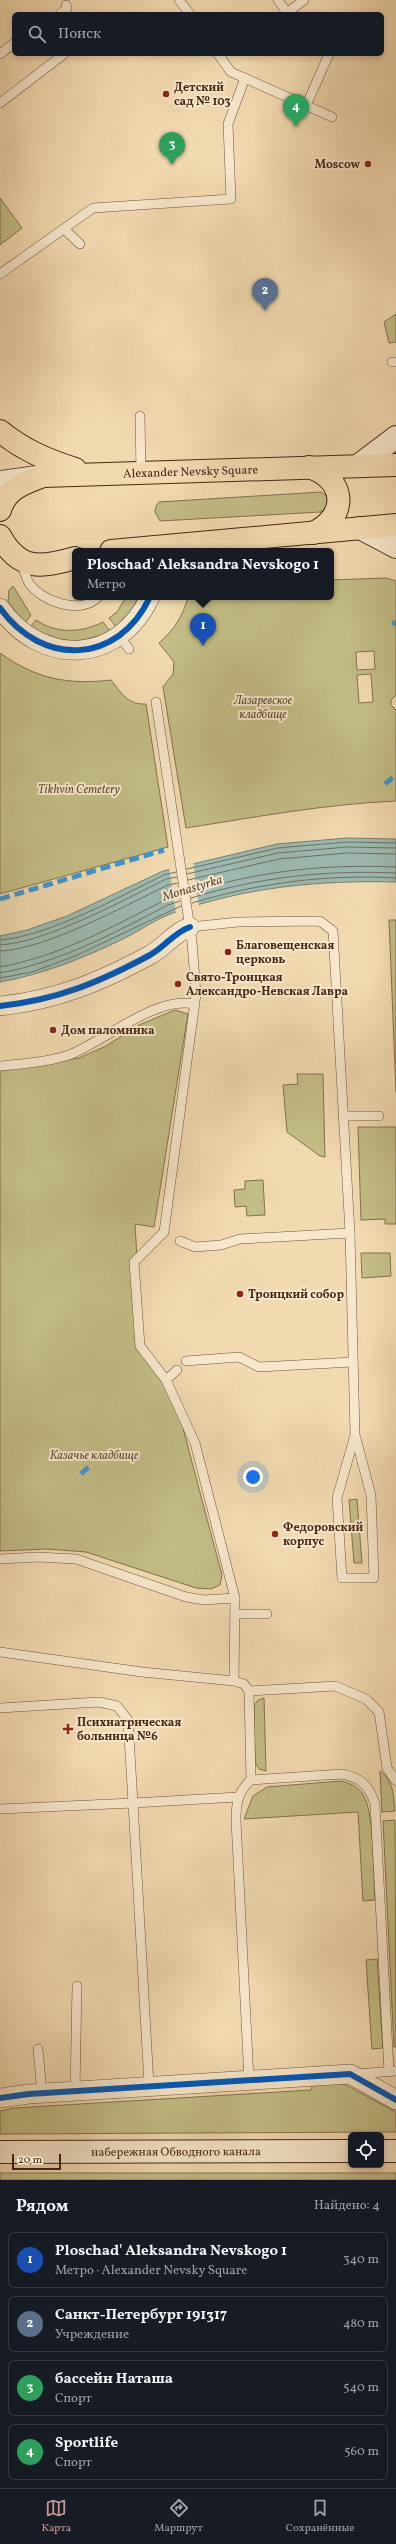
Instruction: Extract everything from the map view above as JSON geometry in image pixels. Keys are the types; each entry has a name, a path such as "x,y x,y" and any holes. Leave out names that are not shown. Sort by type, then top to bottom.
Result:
{"main road":[{"path":"0,431 24,448 46,460 88,473"},
{"path":"359,465 396,438"},
{"name":"Alexander Nevsky Square","path":"0,510 4,500 16,487 43,476 88,473 396,465"},
{"path":"309,467 322,471 332,480 338,499 333,518 324,528 313,533"},
{"path":"0,482 43,476"},
{"path":"163,548 396,525"},
{"path":"360,528 396,547"},
{"path":"0,536 7,549 20,560 45,566 72,559"},
{"name":"набережная Обводного канала","path":"0,2152 348,2151"},
{"path":"384,2151 396,2151"}],"street":[{"path":"3,621 30,638 66,650 92,648 124,643 148,600"},
{"path":"0,1006 35,1002 61,996 150,955 180,930 188,919"},
{"path":"0,2098 42,2093 149,2085 350,2074 396,2100"}],"lane":[{"path":"180,0 189,12"},
{"path":"278,0 287,12"},
{"path":"290,12 304,0"},
{"path":"63,12 68,8 66,5"},
{"path":"0,54 12,45"},
{"path":"0,103 61,56"},
{"path":"219,56 231,72 332,117"},
{"path":"306,106 329,56"},
{"path":"0,274 93,208 231,199 228,124 245,78"},
{"path":"64,229 80,244"},
{"path":"140,416 142,472"},
{"path":"20,560 29,583 51,600 66,605 83,604 92,600"},
{"path":"156,702 178,846 196,994 167,1234 134,1262 140,1346 166,1380 195,1443 235,1598 234,1681"},
{"path":"188,919 238,922 320,921 332,931 350,1233 355,1435 371,1495 374,1578 342,1578 338,1498 355,1435"},
{"path":"0,1066 40,1061 68,1055 94,1043 125,1023 157,1009 180,1003 194,1004"},
{"path":"343,1116 379,1116"},
{"path":"180,1241 195,1248 221,1246 240,1239 350,1233"},
{"path":"186,1361 239,1357 259,1367 353,1362"},
{"path":"166,1380 177,1370"},
{"path":"0,1560 38,1557 76,1559 186,1596 204,1600 235,1598"},
{"path":"235,1614 267,1614"},
{"path":"0,1652 142,1672 234,1681 244,1684 249,1691 251,1780"},
{"path":"249,1691 335,1686 366,1700 379,1712 387,1768 396,1781"},
{"path":"0,1708 99,1702 117,1706 128,1720 149,2085"},
{"path":"249,2080 236,1820 238,1798 243,1787 251,1780 342,1774 355,1777 365,1783 372,1793 375,1804 392,2071 350,2074"},
{"path":"0,1809 238,1798"},
{"path":"75,2091 77,1986"},
{"path":"38,2049 42,2093"}],"green space":[{"path":"0,198 22,228 0,245"},
{"path":"396,314 396,342 389,343 384,322"},
{"path":"321,492 327,497 329,502 328,507 321,512 160,521 155,512 156,506 159,502"},
{"name":"Лазаревское кладбище","path":"386,578 396,581 396,695 391,700 391,705 396,710 396,801 317,808 186,828 163,687 173,674 174,662 159,643 177,622 187,600 334,600 334,580","holes":["374,651 375,669 357,670 356,652","371,674 373,702 359,703 357,675"]},
{"path":"13,586 31,615 25,623 8,602 9,590"},
{"path":"124,600 137,600 134,607 116,627 109,618 117,612"},
{"path":"36,620 44,625 61,630 78,630 95,626 103,622 110,631 89,639 70,641 51,637 30,627"},
{"name":"Tikhvin Cemetery","path":"0,653 26,669 53,678 81,682 111,680 122,694 130,701 134,703 146,704 168,847 0,894"},
{"path":"389,920 396,920 396,1092"},
{"name":"Казачье кладбище","path":"175,1010 188,1014 154,1227 135,1224 142,1343 177,1406 222,1575 220,1585 211,1589 196,1588 86,1552 47,1549 0,1551 0,1071 79,1058 106,1046 139,1025"},
{"path":"297,1074 323,1074 325,1157 320,1156 287,1132 283,1085 298,1084"},
{"path":"358,1127 396,1127 396,1224 385,1224 385,1219 361,1220"},
{"path":"263,1180 265,1215 247,1216 246,1206 235,1207 234,1190 245,1189 245,1181"},
{"path":"361,1253 390,1253 391,1276 362,1278"},
{"path":"357,1499 362,1563 354,1563 349,1500"},
{"path":"264,1698 266,1771 259,1769 255,1762 254,1706 258,1700"},
{"path":"380,1771 388,1779 392,1789 395,1811 382,1812"},
{"path":"341,1781 358,1788 366,1801 373,1844 375,1900 363,1901 358,1812 244,1819 253,1796 267,1787"},
{"path":"395,1820 396,2047 394,2047 383,1821"},
{"path":"377,1959 383,2048 372,2049 366,1960"},
{"path":"313,2084 344,2084 396,2112 396,2132 0,2134 0,2111 14,2108 311,2090"},
{"path":"0,2173 396,2173 396,2180 0,2180"}],"water":[{"name":"Monastyrka","path":"347,838 396,839 396,882 339,882 283,887 255,891 200,904 167,915 125,938 79,959 32,975 0,982 0,936 27,930 67,916 163,871 277,844"}],"pier":[{"path":"193,861 199,907 176,914 169,867"}],"marked path":[{"path":"392,622 396,624"},
{"path":"385,784 396,775"},
{"path":"0,899 164,850"},
{"path":"81,1474 92,1464"}],"cycle path":[{"path":"0,608 17,627 37,641 57,648 79,650 100,646 119,636 136,619 148,600"},
{"path":"0,1006 21,1003 59,994 113,974 150,955 174,936 190,927"},
{"path":"0,2098 29,2094 350,2074 396,2100"}],"place":[{"name":"Детский сад № 103","path":"166,94"},
{"name":"Sportlife","path":"296,127"},
{"name":"Moscow","path":"368,164"},
{"name":"бассейн Наташа","path":"172,165"},
{"name":"Санкт-Петербург 191317","path":"265,311"},
{"name":"Ploschad' Aleksandra Nevskogo 1","path":"203,646"},
{"name":"Благовещенская церковь","path":"228,952"},
{"name":"Свято-Троицкая Александро-Невская Лавра","path":"178,984"},
{"name":"Дом паломника","path":"53,1030"},
{"name":"Троицкий собор","path":"240,1294"},
{"name":"Федоровский корпус","path":"275,1534"},
{"name":"Психиатрическая больница №6","path":"68,1729"}]}
